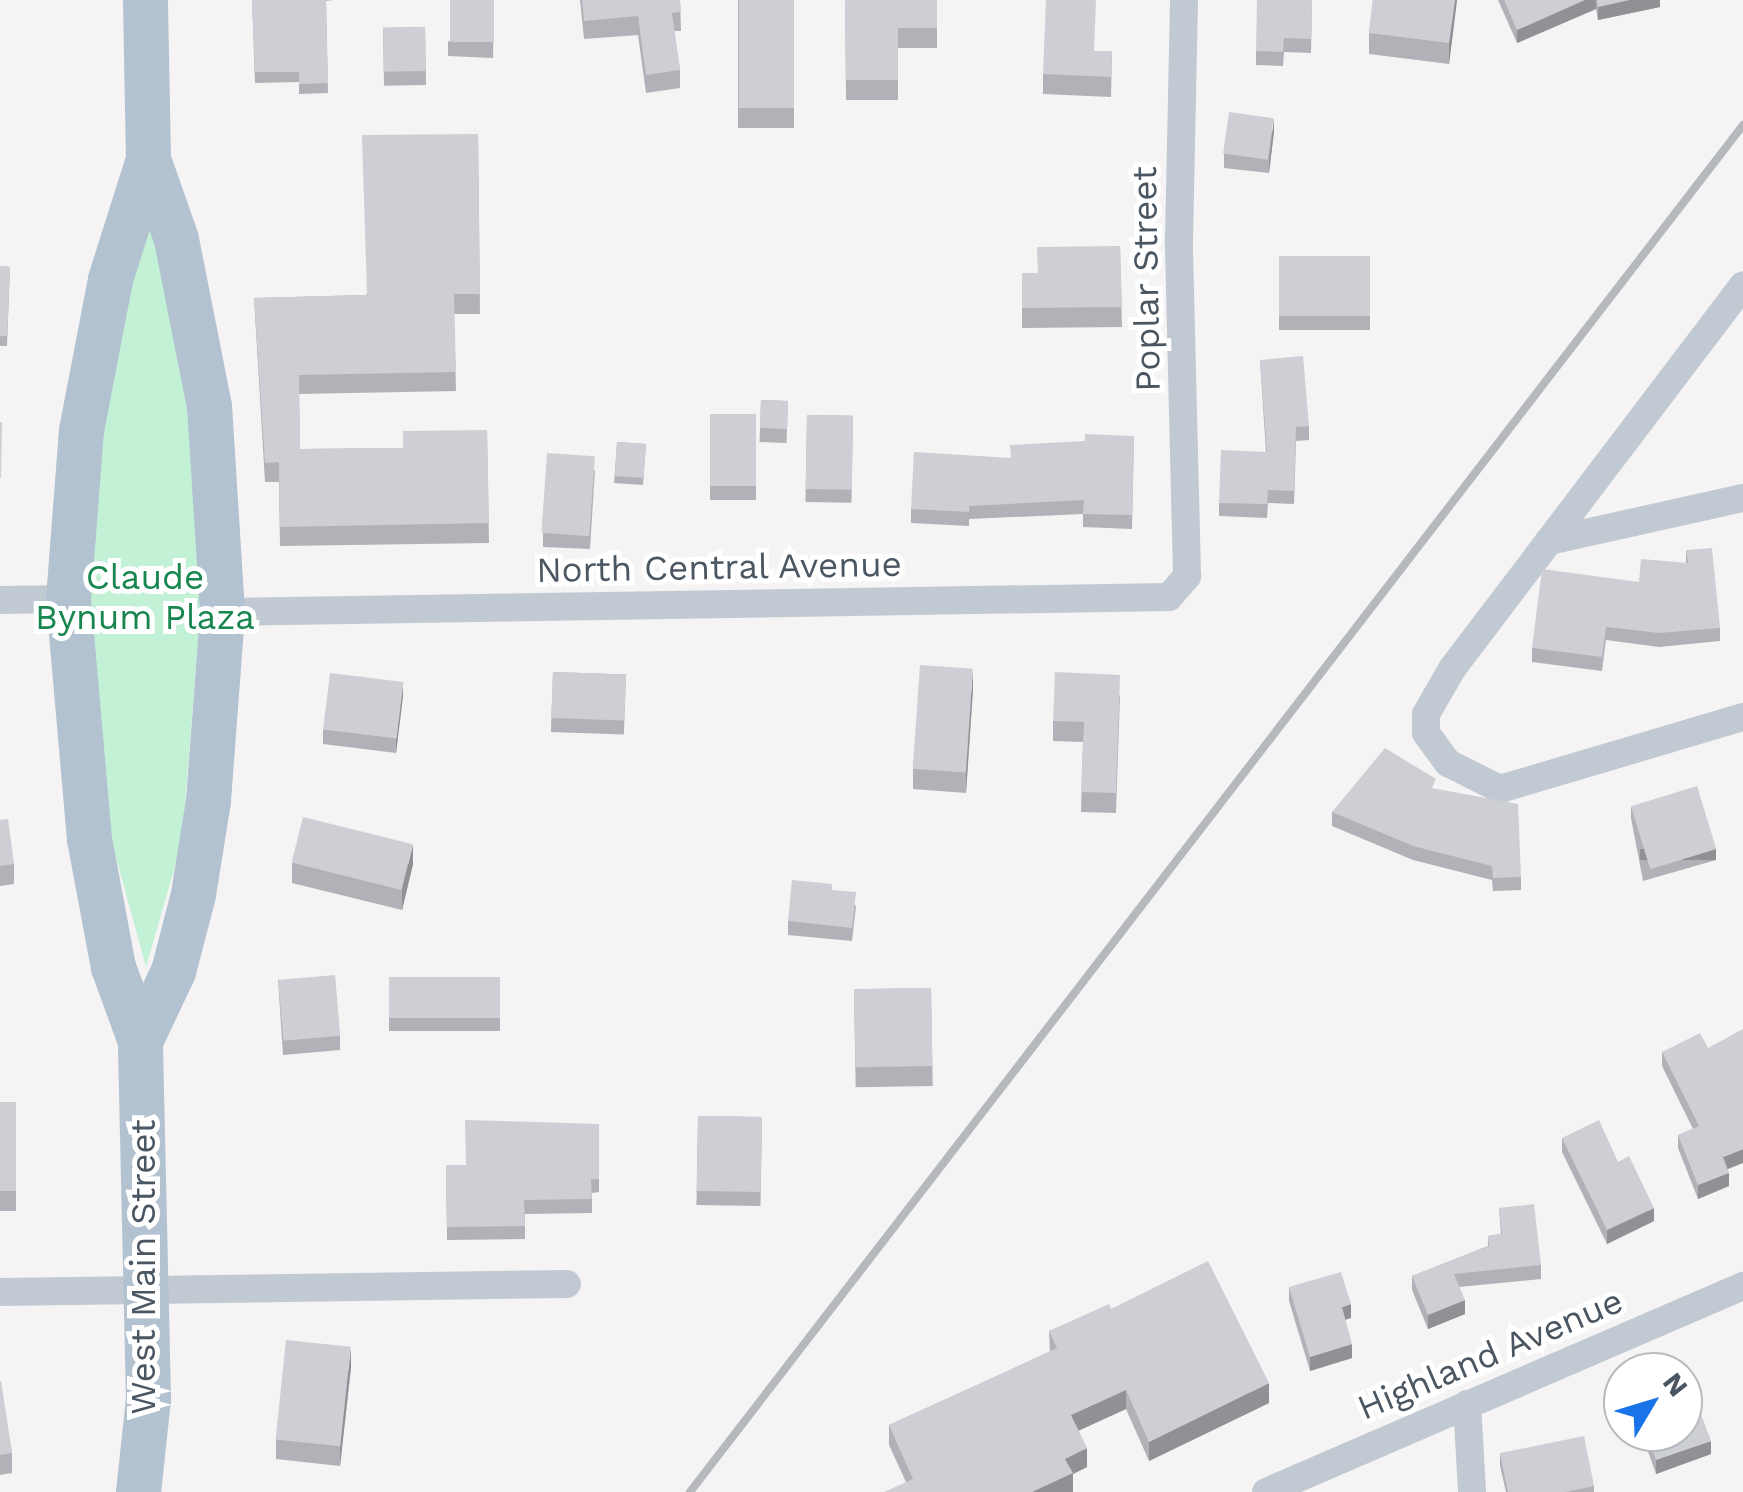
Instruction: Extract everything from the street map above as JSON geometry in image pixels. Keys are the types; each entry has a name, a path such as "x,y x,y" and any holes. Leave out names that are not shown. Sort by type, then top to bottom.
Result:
{"main road":[{"name":"West Main Street","path":"140,1041 173,971 193,894 208,800 222,612 209,406 176,238 148,159 145,0"},
{"name":"West Main Street","path":"138,1492 148,1399 140,1041 113,968 89,839 68,600 82,430 110,278 148,159"}],"street":[{"name":"Poplar Street","path":"1184,0 1178,240 1187,556"},
{"path":"1743,285 1548,541 1426,714 1426,733 1448,763 1479,785 1500,790 1743,717"},
{"path":"1548,541 1743,498"},
{"name":"North Central Avenue","path":"222,612 1169,597 1187,576 1187,556"},
{"path":"0,600 68,600"},
{"path":"0,1292 147,1293 567,1284"},
{"name":"Highland Avenue","path":"1266,1492 1743,1286"},
{"path":"1468,1404 1472,1492"}],"green space":[{"name":"Claude Bynum Plaza","path":"151,228 180,359 199,489 203,577 182,842 146,967 111,839 90,657 89,511 114,364 144,231"}],"building":[{"path":"252,0 326,0 328,83 299,84 299,72 255,72"},
{"path":"450,0 494,0 494,42 450,42"},
{"path":"582,0 680,0 681,12 672,13 680,70 646,75 638,16 584,21"},
{"path":"739,0 794,0 794,108 739,108"},
{"path":"845,0 937,0 937,28 898,28 898,80 846,80"},
{"path":"1046,0 1096,0 1094,51 1112,51 1111,77 1043,74"},
{"path":"1257,0 1312,0 1311,39 1284,38 1283,52 1256,51"},
{"path":"1373,0 1455,0 1449,43 1369,33"},
{"path":"1504,0 1585,0 1517,30"},
{"path":"1597,0 1629,0 1598,7"},
{"path":"425,27 426,71 384,72 383,28"},
{"path":"1229,112 1274,118 1268,160 1223,154"},
{"path":"478,134 480,294 454,294 456,372 299,375 300,449 403,448 403,431 487,430 489,523 280,527 279,462 265,463 254,298 367,295 362,135"},
{"path":"1120,246 1122,307 1022,308 1022,273 1038,273 1037,247"},
{"path":"1279,256 1370,256 1370,316 1279,316"},
{"path":"0,266 10,267 7,336 0,336"},
{"path":"1303,356 1309,426 1296,427 1294,491 1268,490 1267,504 1219,503 1221,450 1267,452 1260,360"},
{"path":"761,400 788,401 787,429 760,428"},
{"path":"710,414 756,414 756,486 710,486"},
{"path":"807,415 853,416 852,490 806,489"},
{"path":"2,422 1,478 0,478"},
{"path":"1085,434 1134,436 1132,515 1083,514 1084,500 969,506 969,512 911,509 914,452 1011,458 1010,445 1085,441"},
{"path":"617,442 646,444 644,478 615,476"},
{"path":"547,453 595,456 589,536 541,533"},
{"path":"1712,548 1720,628 1659,633 1606,627 1602,657 1532,648 1542,569 1639,582 1641,559 1688,563 1686,550"},
{"path":"920,665 973,669 966,772 913,769"},
{"path":"553,672 626,675 624,721 551,718"},
{"path":"1055,672 1120,675 1116,793 1081,792 1084,722 1053,721"},
{"path":"330,673 403,682 397,739 323,730"},
{"path":"1385,748 1436,779 1432,788 1518,804 1521,877 1493,878 1492,866 1413,846 1332,812"},
{"path":"1697,786 1716,849 1650,869 1631,806"},
{"path":"303,817 413,844 401,890 292,863"},
{"path":"8,819 14,864 0,866 0,820"},
{"path":"792,880 832,884 832,890 856,892 852,928 788,921"},
{"path":"335,975 340,1036 284,1041 278,980"},
{"path":"389,977 500,977 500,1018 389,1018"},
{"path":"931,988 932,1066 855,1067 854,989"},
{"path":"1743,1029 1743,1149 1723,1157 1729,1173 1698,1185 1678,1135 1699,1126 1662,1052 1700,1033 1708,1048"},
{"path":"0,1102 16,1102 16,1191 0,1191"},
{"path":"698,1116 762,1117 761,1192 697,1191"},
{"path":"465,1120 599,1124 599,1179 591,1179 592,1199 524,1200 525,1226 447,1227 446,1165 466,1165"},
{"path":"1599,1120 1618,1162 1629,1156 1654,1208 1607,1230 1562,1138"},
{"path":"1534,1204 1541,1265 1454,1274 1465,1300 1428,1315 1412,1276 1489,1246 1488,1236 1502,1234 1499,1208"},
{"path":"1208,1261 1269,1383 1149,1442 1126,1390 1071,1415 1087,1448 1065,1459 1073,1473 1032,1492 884,1492 913,1479 889,1425 1057,1348 1049,1331 1109,1304 1111,1309"},
{"path":"1341,1272 1351,1304 1342,1307 1352,1344 1310,1357 1289,1287"},
{"path":"286,1340 351,1347 340,1446 276,1439"},
{"path":"0,1381 12,1453 0,1455"},
{"path":"1703,1420 1711,1441 1703,1444"},
{"path":"1584,1436 1594,1486 1565,1492 1508,1492 1500,1453"},
{"path":"1653,1452 1679,1452 1656,1460"}],"railway":[{"path":"690,1492 1743,125"}]}
